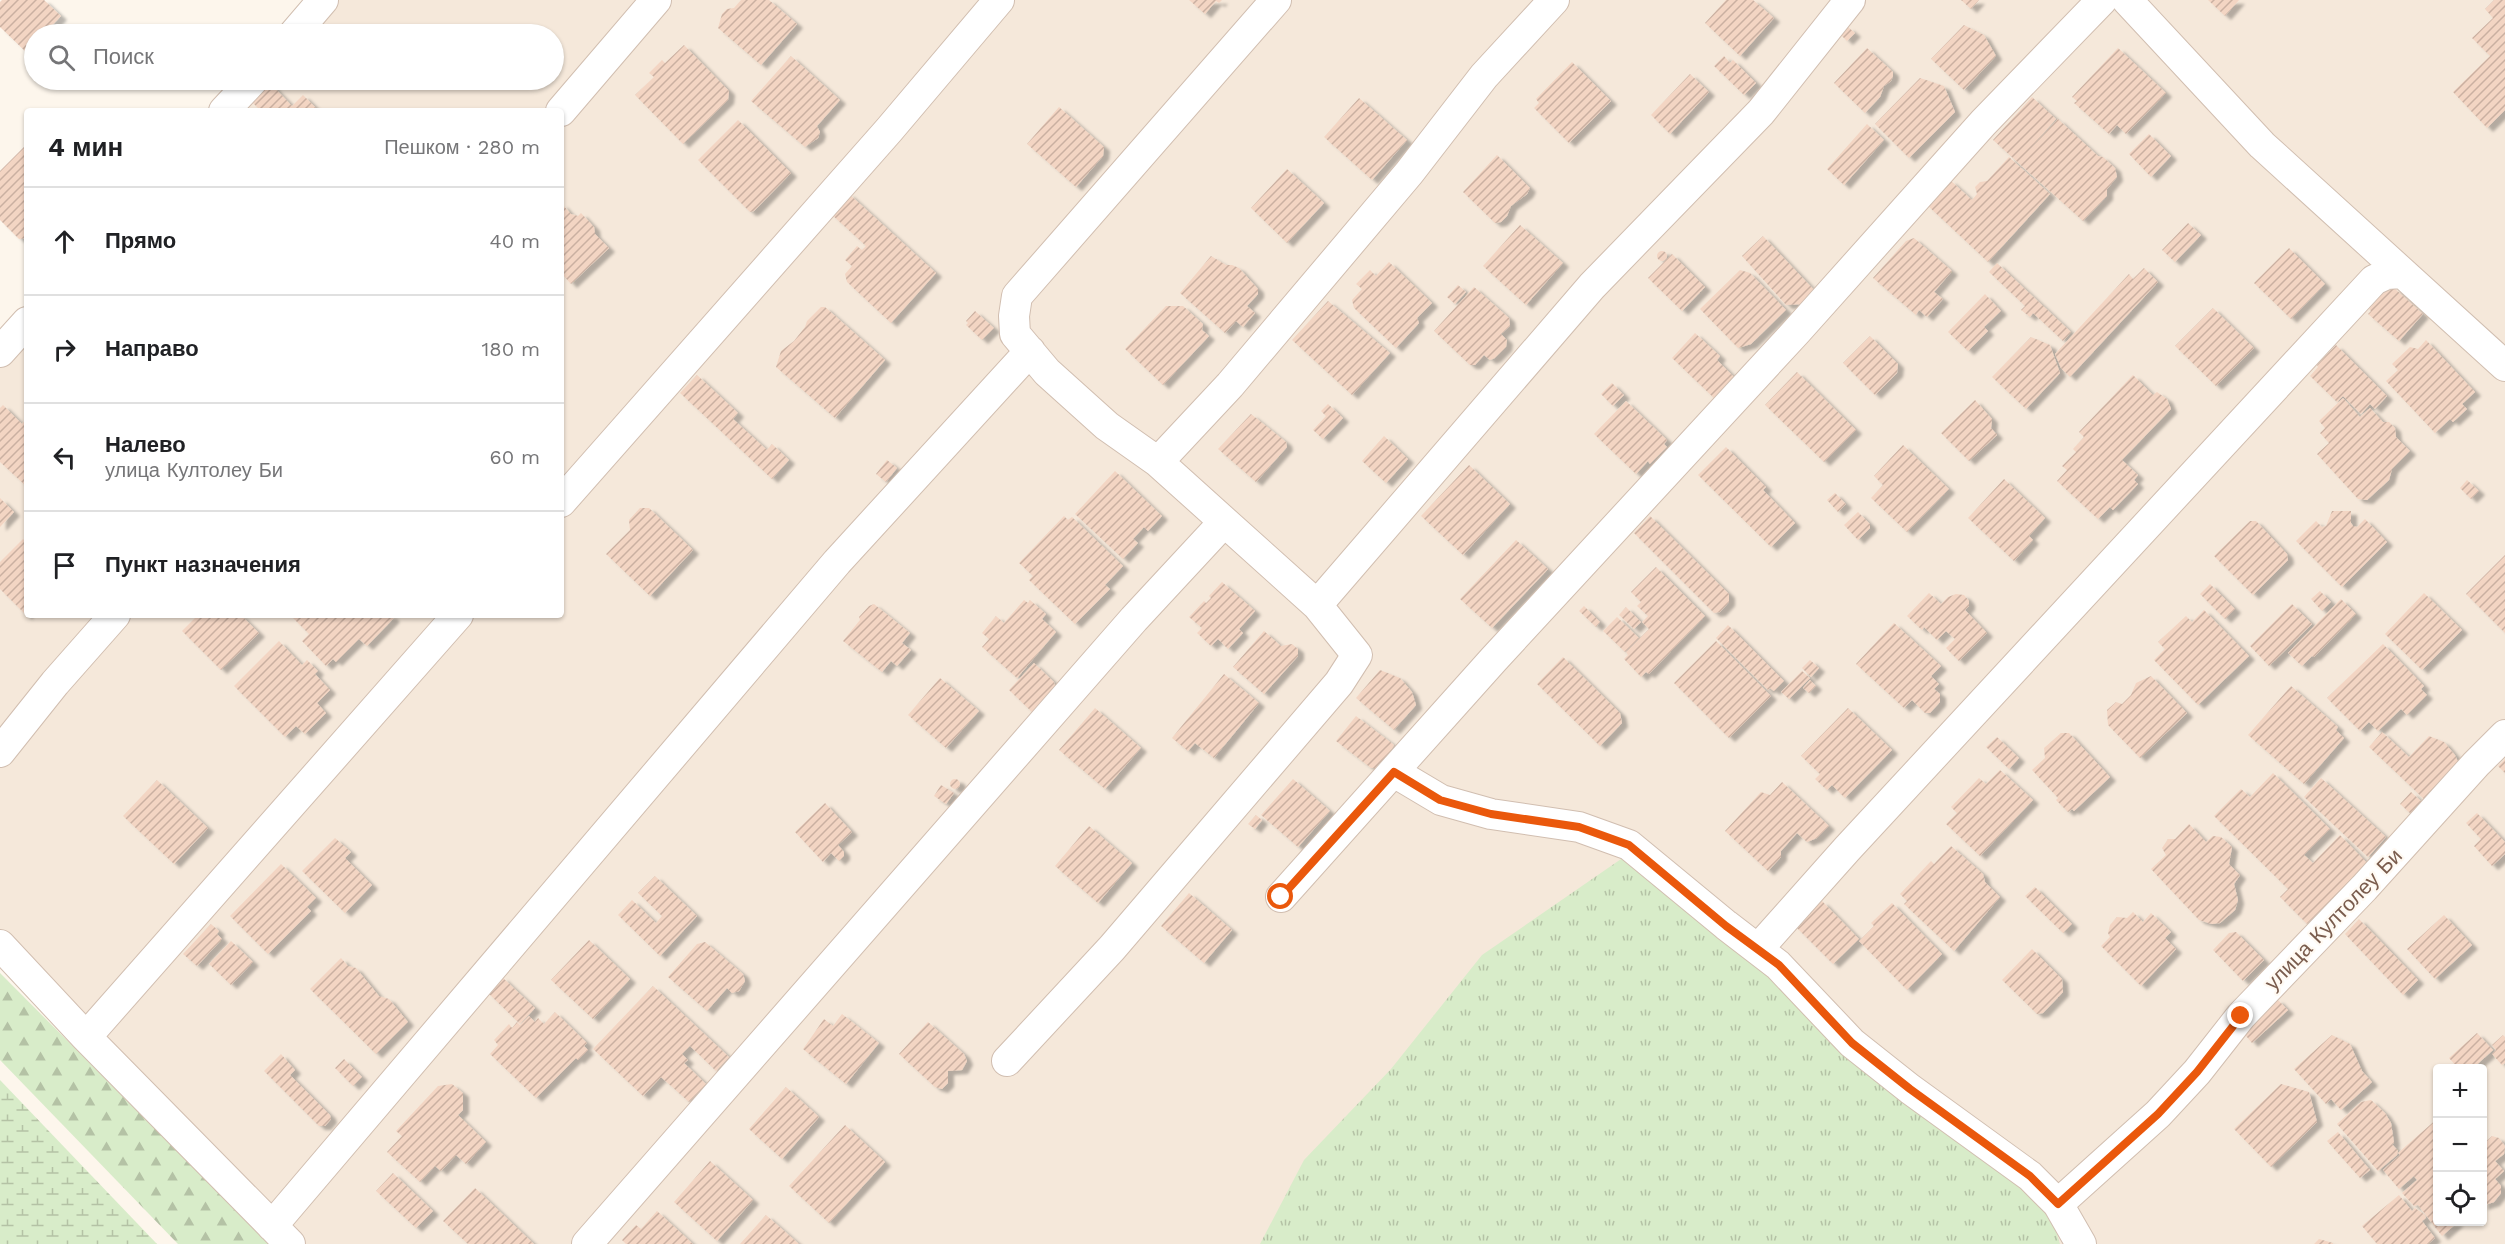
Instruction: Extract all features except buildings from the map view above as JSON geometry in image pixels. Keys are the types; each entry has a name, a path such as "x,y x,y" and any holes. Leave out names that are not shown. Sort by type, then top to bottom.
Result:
{"street":[{"path":"303,24 323,0"},
{"path":"564,108 656,0"},
{"path":"564,499 889,130 999,0"},
{"path":"1007,1061 1112,948 1339,683 1357,655 1317,605 1158,462 1107,426 1065,390 1015,334 1014,316 1017,296 1276,0"},
{"path":"1158,462 1230,386 1409,173 1484,76 1554,0"},
{"path":"1317,605 1592,286 1761,112 1850,0"},
{"path":"1281,897 1494,659 1796,332 1983,123 2102,0"},
{"path":"2127,0 2262,145 2505,366"},
{"path":"227,108 244,90"},
{"path":"1758,950 1847,849 2374,280 2387,274 2401,273"},
{"path":"0,352 24,325"},
{"path":"0,945 86,1037 281,1235 829,571 1030,351"},
{"path":"587,1244 1119,637 1224,522"},
{"path":"0,752 55,683 112,618"},
{"path":"86,1037 455,618"},
{"name":"улица Култолеу Би","path":"2058,1204 2158,1114 2197,1072 2241,1016 2364,888 2505,735"},
{"path":"1394,772 1440,800 1491,814 1579,827 1629,845 1779,965 1852,1043 1910,1089 2030,1176 2058,1204 2081,1244"}],"shaded area":[{"path":"323,0 2505,0 2505,1244 290,1244 0,945 0,334 24,315 24,618 564,618 564,108 227,108 244,90 564,90 564,24 303,24"}],"green space":[{"path":"1624,857 2045,1196 2060,1244 1260,1244 1304,1160 1391,1069 1482,955"},
{"path":"0,973 270,1244 178,1244 0,1060"},
{"path":"0,1080 157,1244 0,1244"}],"route":[{"path":"1281,897 1394,772 1440,800 1491,814 1579,827 1629,845 1726,926 1779,965 1852,1043 1910,1089 2030,1176 2058,1204 2158,1114 2197,1072 2241,1016"}]}
